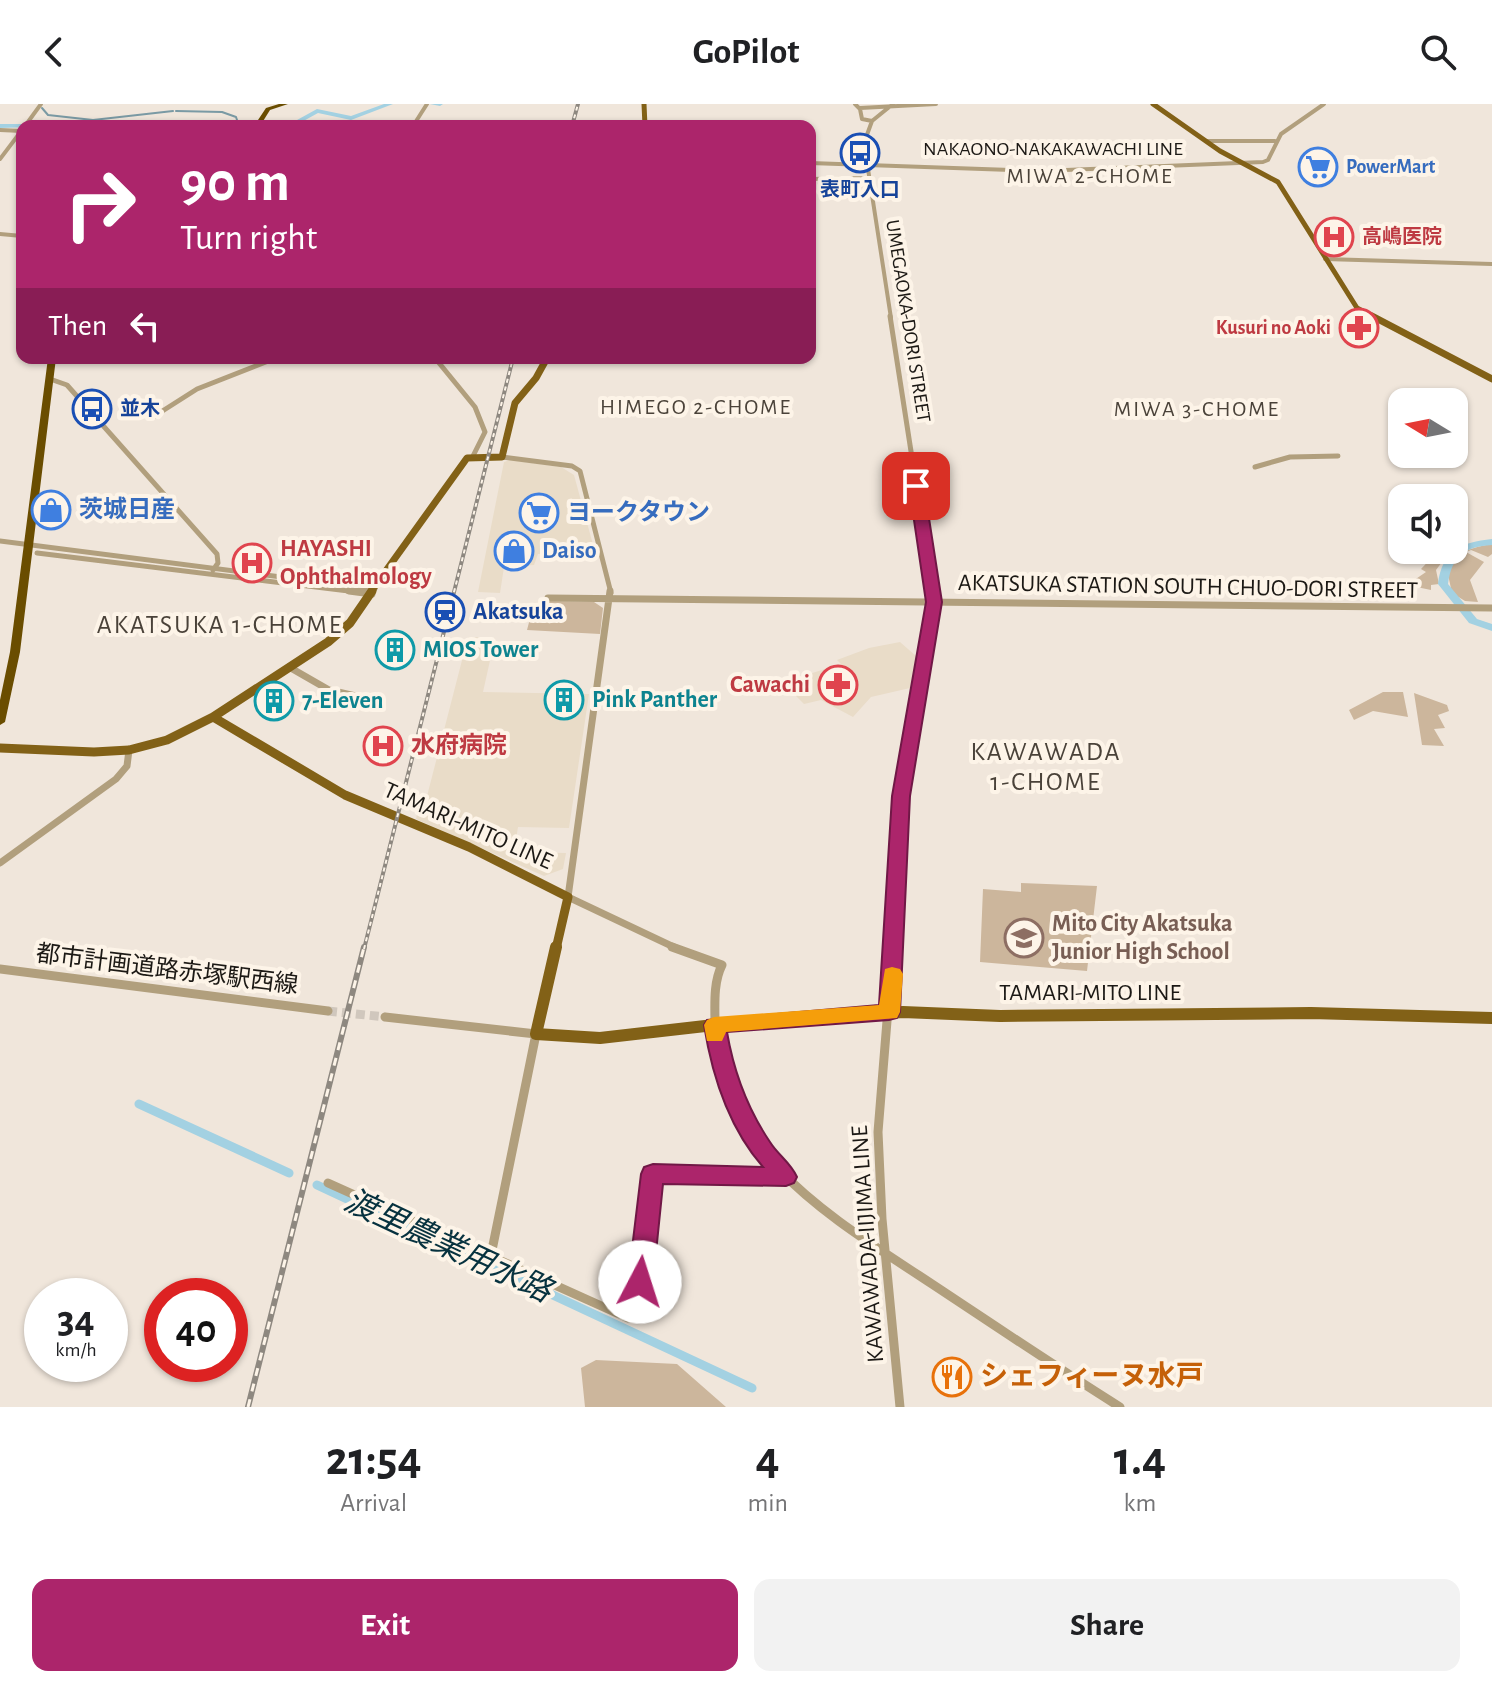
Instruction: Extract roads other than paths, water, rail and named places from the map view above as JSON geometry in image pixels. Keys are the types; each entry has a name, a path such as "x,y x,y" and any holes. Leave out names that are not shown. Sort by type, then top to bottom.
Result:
{"highway":[{"path":"267,106 285,104"},
{"path":"0,722 15,652 51,364"}],"main road":[{"path":"1153,104 1206,141 1268,174 1280,184 1352,303 1363,313 1492,379"},
{"path":"0,748 94,752 129,750 167,740 213,717 340,632 358,615 419,521 465,461 473,456 502,457 515,403 544,364"},
{"name":"TAMARI-MITO LINE","path":"213,717 345,795 469,847 568,897 536,1034 600,1038 714,1025 889,1012 1000,1016 1311,1013 1492,1018"}],"street":[{"path":"891,105 872,121 862,119 857,106 891,105 936,104"},
{"path":"1245,163 1267,161 1269,147 1275,141 1324,104"},
{"name":"UMEGAOKA-DORI STREET","path":"872,121 864,140 934,602"},
{"path":"0,159 16,138"},
{"path":"1206,141 1275,141"},
{"name":"NAKAONO-NAKAKAWACHI LINE","path":"816,162 1041,171 1245,163"},
{"path":"816,179 870,178"},
{"path":"1325,259 1492,264"},
{"path":"55,364 61,381 217,554 218,563 211,572"},
{"path":"153,417 197,389 261,364"},
{"path":"440,364 481,418 485,432 473,456"},
{"path":"49,382 61,381"},
{"path":"1255,467 1290,457 1338,456"},
{"path":"502,457 567,465 580,471 604,557 611,599 568,897 662,943 722,965 718,975 714,1025 723,1071 736,1105 755,1139 807,1198 1021,1345 1120,1407"},
{"path":"0,543 374,592"},
{"name":"AKATSUKA STATION SOUTH CHUO-DORI STREET","path":"548,598 1492,608"},
{"name":"KAWAWADA-IIJIMA LINE","path":"900,1407 885,1252 878,1132 889,1012 901,796 934,602"},
{"path":"289,667 329,690 360,697"},
{"path":"0,863 116,779 127,766 129,750"},
{"name":"都市計画道路赤塚駅西線","path":"0,969 328,1011"},
{"path":"385,1017 536,1034 491,1255"},
{"path":"328,1183 628,1318 638,1305 653,1174 786,1177"}],"waterway":[{"path":"301,120 317,111 351,118 390,104"},
{"path":"433,104 440,104"},
{"path":"42,108 48,115 93,120 173,111"},
{"path":"176,111 222,112 237,120"},
{"path":"0,126 16,126"},
{"path":"1492,542 1457,552 1447,565 1443,584 1473,621 1492,628"},
{"name":"渡里農業用水路","path":"139,1104 289,1173"},
{"name":"渡里農業用水路","path":"317,1185 752,1388"}],"tunnel":[{"path":"328,1011 385,1017"}],"railway":[{"path":"574,120 578,104"},
{"path":"364,949 511,364"},
{"path":"248,1407 364,947"}],"place":[{"name":"表町入口","path":"860,153"},
{"name":"PowerMart","path":"1318,167"},
{"name":"高嶋医院","path":"1334,237"},
{"name":"Kusuri no Aoki","path":"1359,328"},
{"name":"並木","path":"92,409"},
{"name":"茨城日産","path":"51,510"},
{"name":"ヨークタウン","path":"539,513"},
{"name":"Daiso","path":"514,551"},
{"name":"HAYASHI Ophthalmology","path":"252,563"},
{"name":"Akatsuka","path":"445,612"},
{"name":"MIOS Tower","path":"395,650"},
{"name":"Cawachi","path":"838,685"},
{"name":"Pink Panther","path":"564,700"},
{"name":"7-Eleven","path":"274,701"},
{"name":"水府病院","path":"383,746"},
{"name":"Mito City Akatsuka Junior High School","path":"1024,938"},
{"name":"シェフィーヌ水戸","path":"952,1377"}],"district":[{"name":"MIWA 2-CHOME","path":"1090,176"},
{"name":"HIMEGO 2-CHOME","path":"696,407"},
{"name":"MIWA 3-CHOME","path":"1197,409"},
{"name":"AKATSUKA 1-CHOME","path":"220,625"},
{"name":"KAWAWADA 1-CHOME","path":"1046,767"}]}
